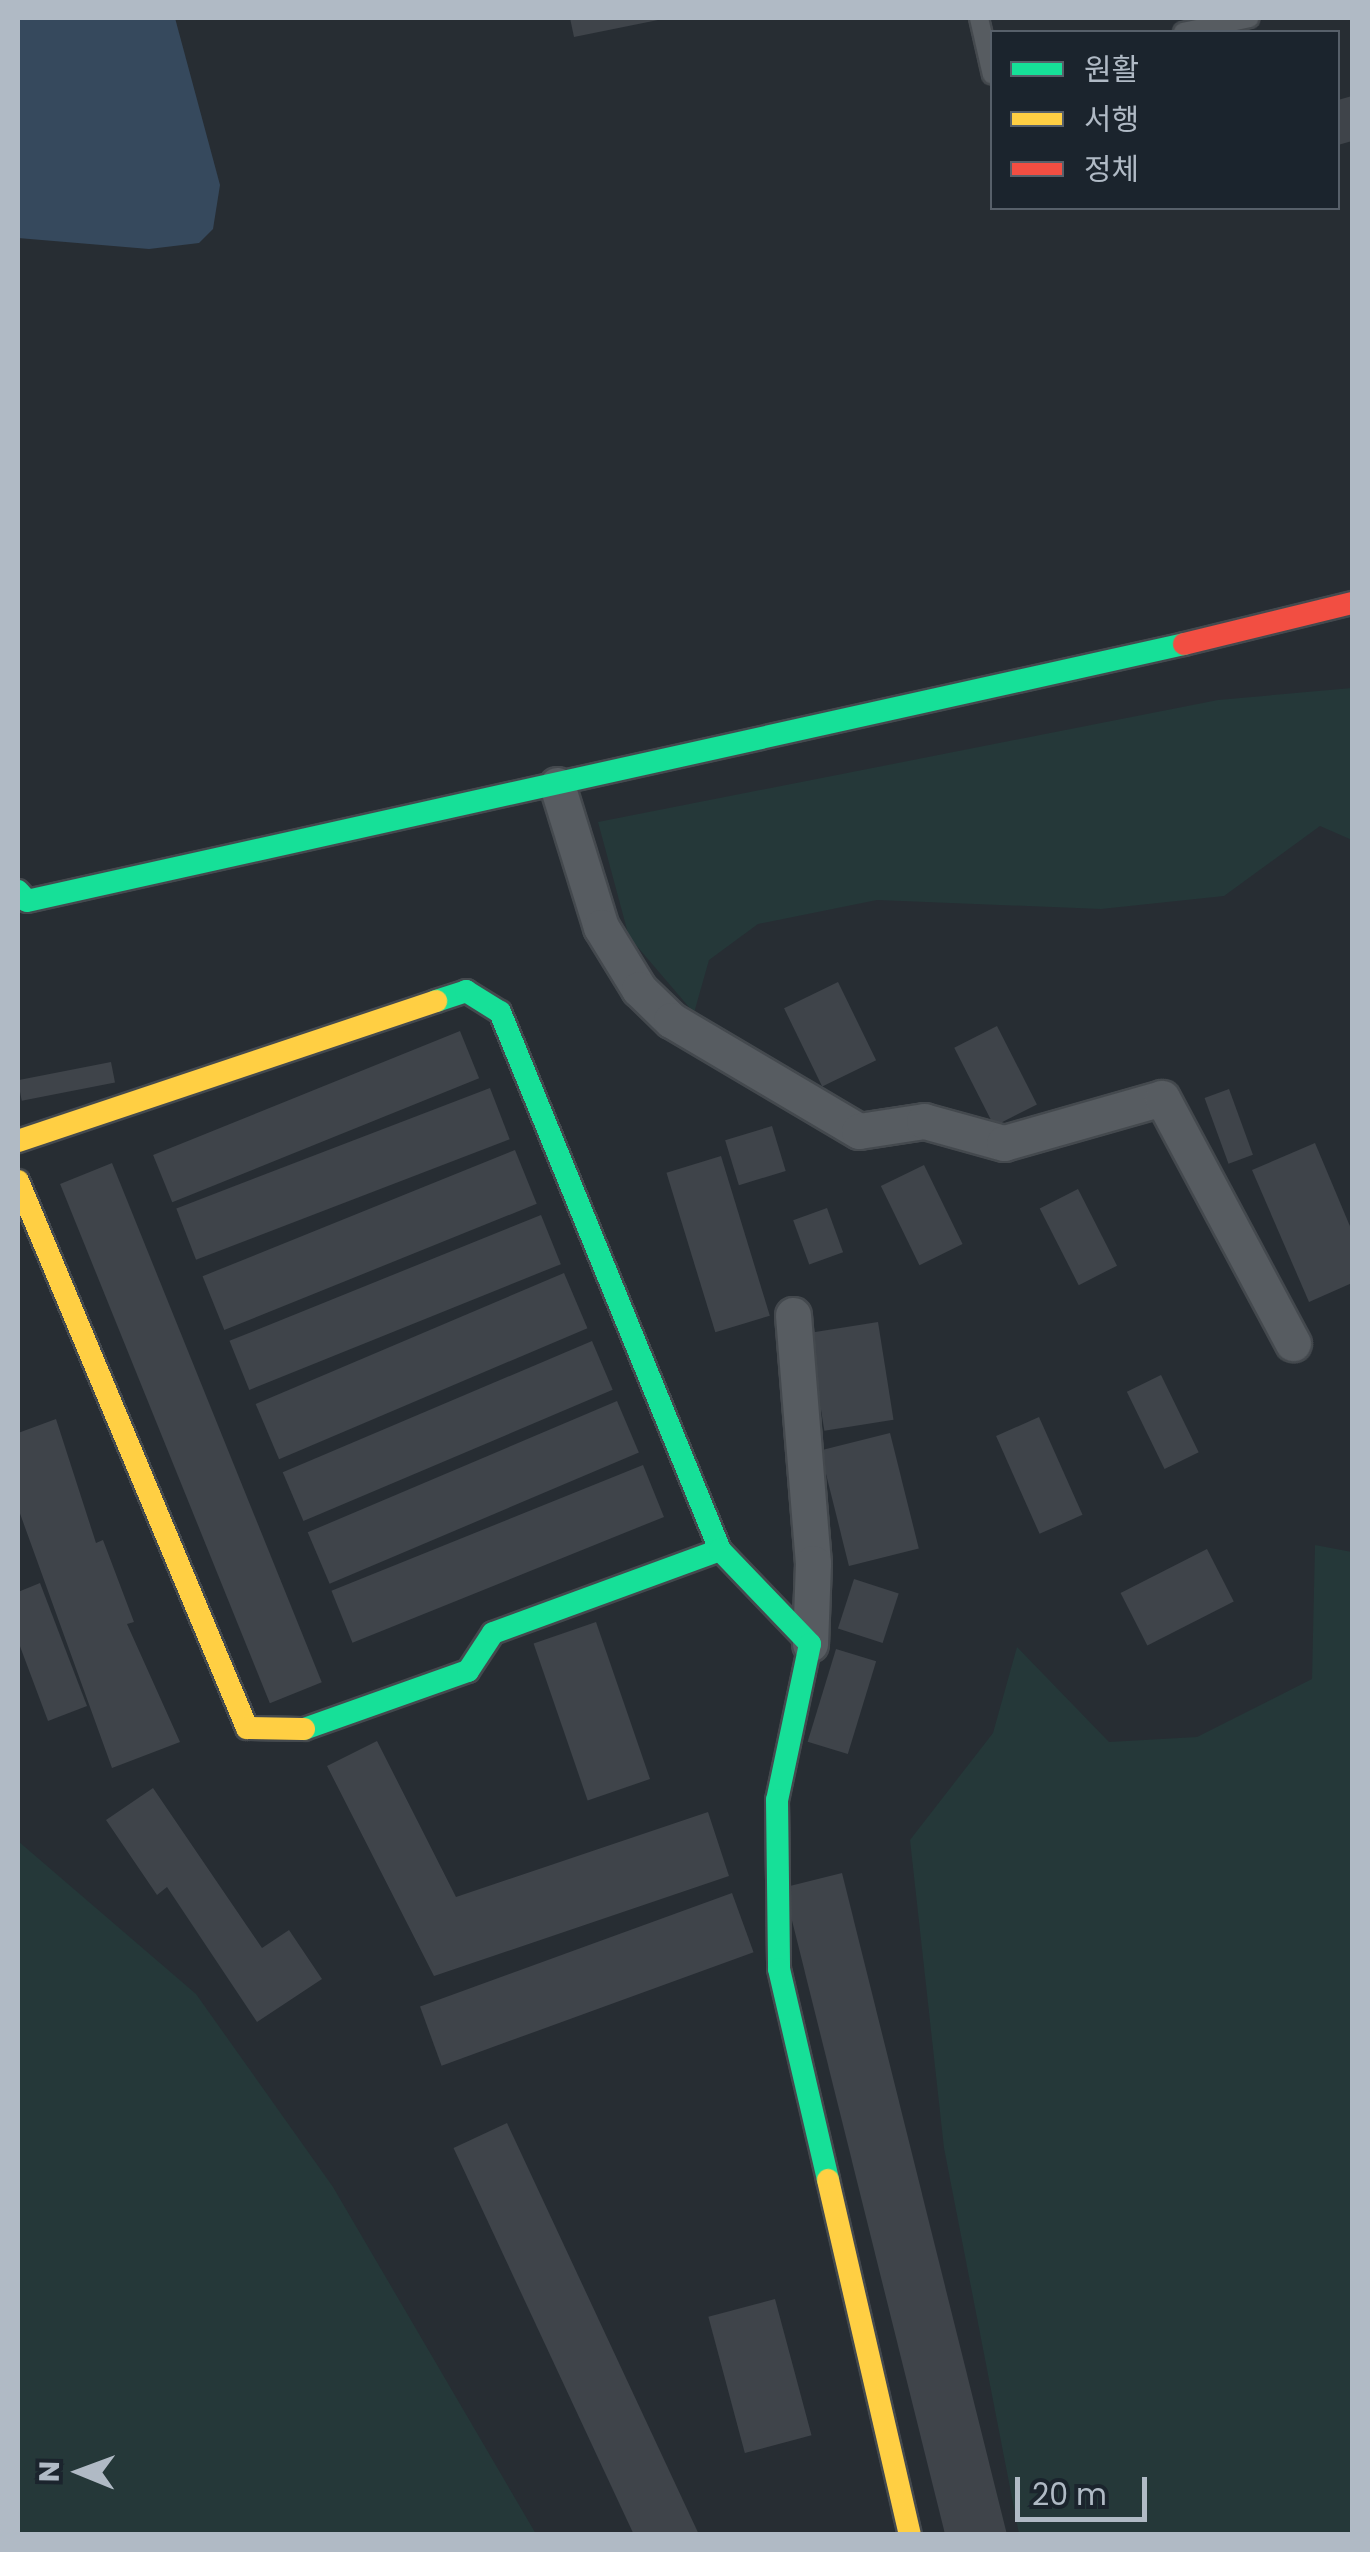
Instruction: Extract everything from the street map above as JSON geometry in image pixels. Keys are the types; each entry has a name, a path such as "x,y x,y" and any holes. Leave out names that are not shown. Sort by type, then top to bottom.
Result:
{"street":[{"path":"21,898 557,785 1352,603"},
{"path":"557,785 601,927 639,989 671,1020 859,1131 924,1121 1004,1143 1162,1098 1293,1343"},
{"path":"18,1140 466,990 500,1012 720,1550 810,1644"},
{"path":"18,1181 247,1728 304,1729 468,1671 493,1633 720,1550"},
{"path":"793,1315 810,1644 777,1800 778,1969 910,2534"}],"lane":[{"path":"980,18 990,66"},
{"path":"1193,30 1250,18"}],"shaded area":[{"path":"1352,688 1352,840 1320,826 1224,896 1101,909 877,900 758,924 709,960 694,1013 629,937 598,822 1218,700"},
{"path":"1315,1545 1352,1552 1352,2534 1019,2534 944,2148 910,1840 993,1733 1017,1647 1109,1742 1197,1737 1312,1679"},
{"path":"18,1841 196,1994 333,2187 536,2534 18,2534"}],"water":[{"path":"18,18 175,18 220,185 213,229 199,243 149,249 18,238"}],"building":[{"path":"570,18 662,18 663,19 574,37"},
{"path":"1352,96 1352,141 1340,144 1340,99"},
{"path":"838,982 876,1060 822,1086 784,1008"},
{"path":"997,1026 1037,1104 994,1126 954,1048"},
{"path":"460,1031 479,1078 172,1202 153,1155"},
{"path":"111,1062 115,1083 22,1101 18,1080"},
{"path":"490,1088 510,1139 196,1260 176,1208"},
{"path":"1229,1089 1253,1155 1229,1164 1205,1098"},
{"path":"772,1126 786,1171 739,1185 725,1140"},
{"path":"1315,1143 1352,1231 1352,1283 1309,1302 1252,1170"},
{"path":"515,1150 537,1204 224,1330 203,1276"},
{"path":"721,1156 770,1316 715,1332 666,1173"},
{"path":"112,1163 322,1682 270,1703 60,1184"},
{"path":"924,1165 963,1244 919,1265 881,1186"},
{"path":"1078,1189 1117,1266 1079,1285 1040,1209"},
{"path":"827,1208 843,1252 809,1264 793,1220"},
{"path":"541,1215 561,1264 249,1390 229,1341"},
{"path":"564,1273 587,1328 279,1459 256,1404"},
{"path":"878,1322 893,1420 824,1431 809,1333"},
{"path":"592,1341 613,1390 303,1521 283,1472"},
{"path":"1161,1375 1199,1452 1165,1469 1127,1392"},
{"path":"617,1401 639,1453 330,1584 308,1532"},
{"path":"1039,1417 1083,1515 1040,1534 996,1436"},
{"path":"56,1419 96,1543 103,1540 134,1622 127,1624 180,1742 112,1768 18,1508 18,1433"},
{"path":"890,1433 919,1548 849,1566 820,1450"},
{"path":"643,1465 664,1517 352,1643 331,1591"},
{"path":"1207,1549 1234,1602 1147,1646 1121,1593"},
{"path":"854,1579 899,1594 883,1643 838,1628"},
{"path":"40,1583 87,1706 48,1721 18,1641 18,1592"},
{"path":"596,1622 650,1779 588,1800 534,1643"},
{"path":"836,1649 876,1661 848,1754 808,1742"},
{"path":"377,1741 456,1897 708,1812 729,1876 434,1976 327,1766"},
{"path":"153,1788 262,1948 289,1930 322,1979 257,2022 167,1887 157,1895 106,1820"},
{"path":"842,1873 1007,2534 945,2534 784,1888"},
{"path":"732,1893 754,1952 442,2066 420,2007"},
{"path":"507,2123 699,2534 634,2534 454,2148"},
{"path":"775,2299 811,2435 745,2453 708,2317"}],"traffic: fast":[{"path":"18,891 27,901 1184,644"},
{"path":"436,1001 466,991 500,1012 720,1550"},
{"path":"304,1729 468,1671 493,1633 720,1550 810,1644 777,1800 779,1969 828,2180"}],"traffic: slow":[{"path":"18,1141 436,1001"},
{"path":"18,1181 247,1728 304,1729"},
{"path":"828,2180 910,2534"}],"traffic: jam":[{"path":"1184,644 1352,603"}]}
